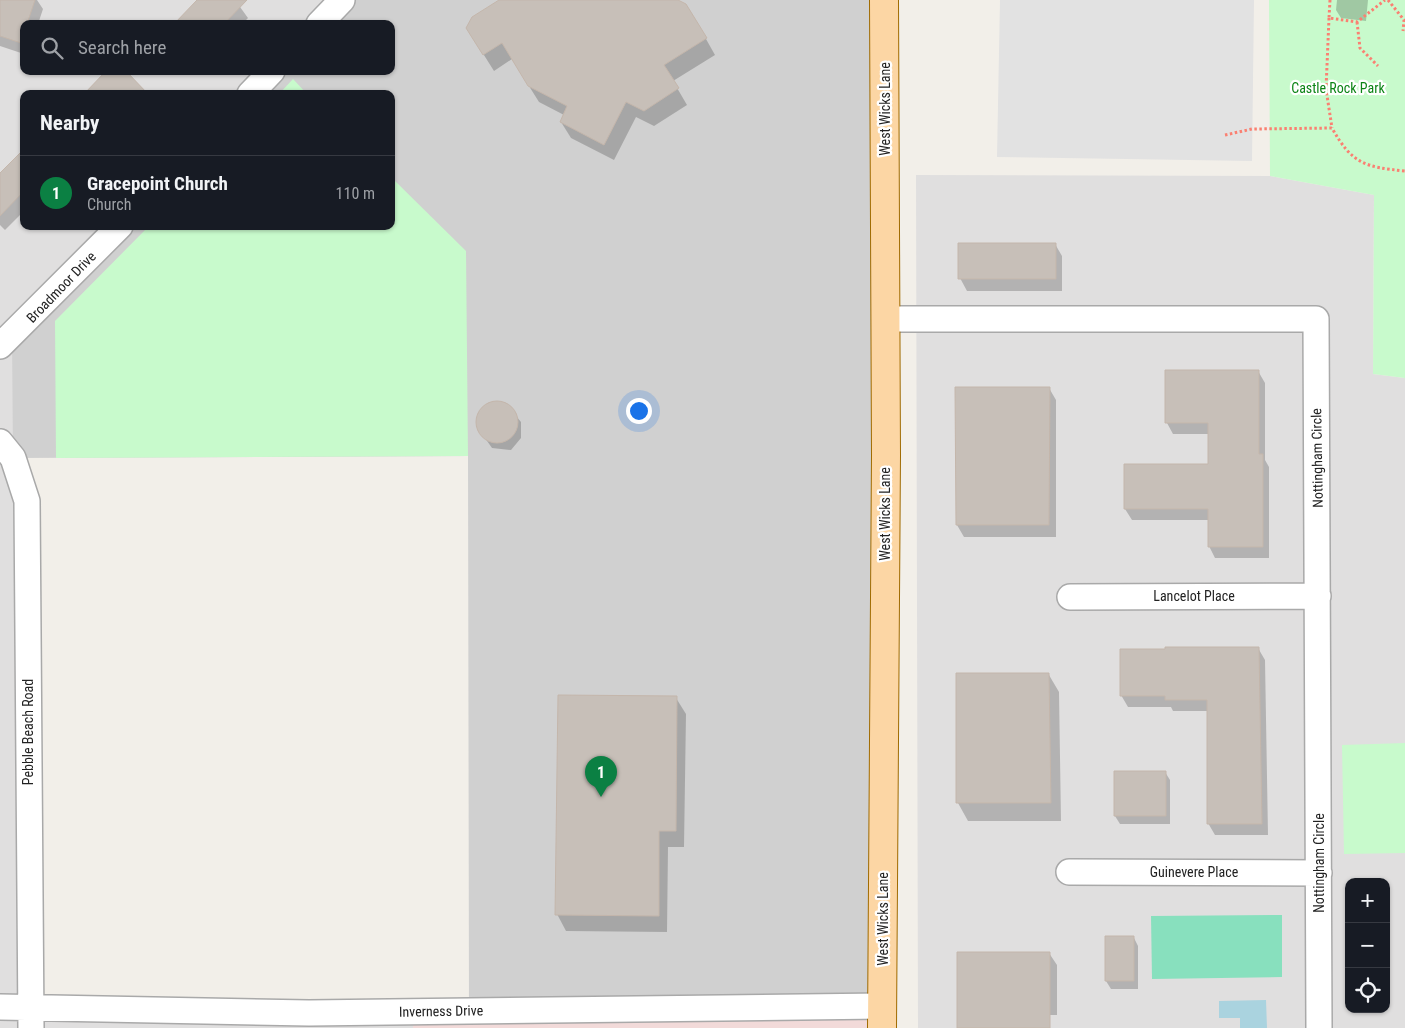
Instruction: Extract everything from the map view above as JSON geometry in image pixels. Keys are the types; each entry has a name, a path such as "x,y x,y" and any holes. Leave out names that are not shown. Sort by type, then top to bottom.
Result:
{"main road":[{"name":"West Wicks Lane","path":"882,1017 885,319 884,0"}],"street":[{"path":"323,20 342,0"},
{"path":"254,90 268,75"},
{"name":"Broadmoor Drive","path":"0,346 116,230"},
{"name":"Nottingham Circle","path":"885,319 1316,318 1319,1028"},
{"name":"Pebble Beach Road","path":"0,442 13,458 27,502 31,1017"},
{"name":"Lancelot Place","path":"1070,597 1318,596"},
{"name":"Guinevere Place","path":"1069,872 1319,872"},
{"name":"Inverness Drive","path":"0,1007 31,1017 309,1021 882,1017"}],"path":[{"path":"1330,0 1326,90 1332,128 1344,150 1351,157 1371,165 1405,171"},
{"path":"1329,18 1357,22 1387,0 1404,20 1403,32"},
{"path":"1357,22 1360,48 1378,66"},
{"path":"1225,135 1252,128 1332,128"}],"shaded area":[{"path":"0,0 342,0 323,20 20,20 20,75 268,75 254,90 20,90 20,230 116,230 12,336 27,501 31,1007 413,1011 413,1028 0,1028"},
{"path":"342,0 884,0 882,1006 469,1010 468,456 13,458 12,336 116,230 395,230 395,90 254,90 268,75 395,75 395,20 323,20"},
{"path":"1000,0 1254,0 1252,161 997,157"},
{"path":"916,175 1270,176 1374,195 1373,374 1405,378 1405,1028 918,1028"},
{"path":"882,1006 882,1028 413,1028 413,1011"}],"green space":[{"name":"Castle Rock Park","path":"1269,0 1405,0 1405,378 1373,374 1374,195 1270,176"},
{"path":"293,79 303,90 283,90"},
{"path":"395,181 466,251 468,456 56,458 55,321 145,230 395,230"},
{"path":"1405,743 1405,853 1344,854 1342,745"},
{"path":"1282,915 1282,977 1152,979 1151,916"}],"water":[{"path":"1266,1000 1267,1028 1240,1028 1240,1018 1219,1018 1219,1001"}],"building":[{"path":"0,0 35,0 28,20 20,20 20,43 0,36"},
{"path":"197,0 247,0 228,20 178,20"},
{"path":"499,0 678,0 686,4 707,38 664,65 679,88 644,111 626,102 604,145 560,122 567,106 528,86 502,43 483,55 466,28 472,17"},
{"path":"102,75 130,75 144,90 88,90"},
{"path":"20,153 20,195 0,216 0,173"},
{"path":"958,243 1056,243 1056,279 958,279"},
{"path":"1165,370 1259,370 1259,454 1263,454 1263,547 1208,547 1208,509 1124,509 1124,464 1208,464 1208,423 1165,423"},
{"path":"955,387 1050,387 1049,525 956,525"},
{"path":"497,401 512,407 518,422 512,437 497,443 482,437 476,422 482,407"},
{"path":"1165,647 1259,647 1262,824 1207,824 1207,700 1165,700 1165,696 1120,696 1120,649 1165,649"},
{"path":"956,673 1049,673 1051,803 956,803"},
{"path":"558,695 677,696 676,831 659,831 659,916 555,915"},
{"path":"1114,771 1166,771 1166,816 1114,816"},
{"path":"1105,936 1134,936 1134,981 1105,981"},
{"path":"957,952 1050,952 1050,1028 957,1028"}],"place":[{"name":"Gracepoint Church","path":"601,797"}]}
